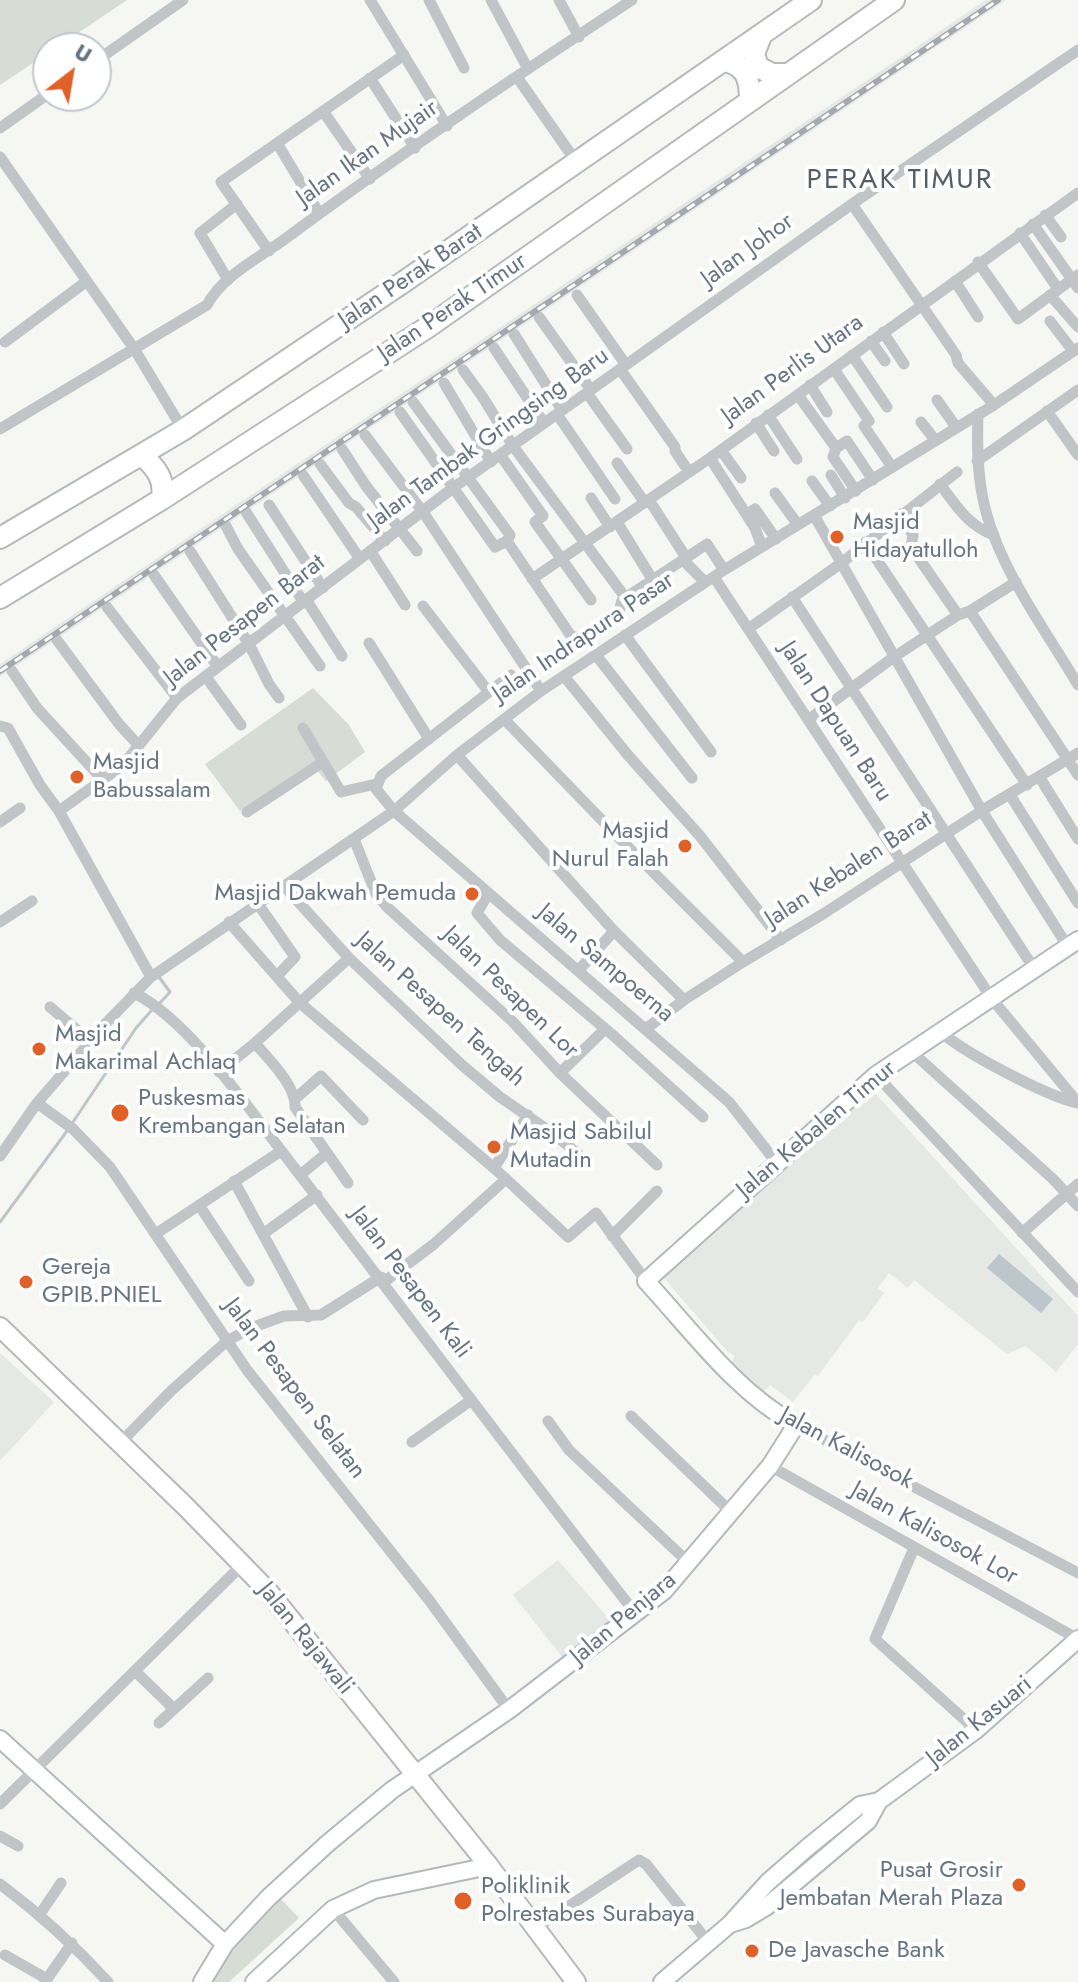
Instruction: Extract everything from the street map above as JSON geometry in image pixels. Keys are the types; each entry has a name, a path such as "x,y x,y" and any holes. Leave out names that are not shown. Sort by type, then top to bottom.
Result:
{"highway":[{"name":"Jalan Perak Barat","path":"0,538 183,430 811,0"},
{"name":"Jalan Perak Timur","path":"0,598 162,499 428,327 894,0"},
{"path":"761,36 754,54 758,67 772,74 788,74"},
{"path":"725,61 735,63 748,77 750,101"},
{"path":"142,455 159,473 164,486 162,499"}],"main road":[{"name":"Jalan Rajawali","path":"0,1327 267,1590 489,1866 576,1982"}],"street":[{"path":"112,50 183,0"},
{"path":"429,0 464,68"},
{"path":"491,0 528,69"},
{"path":"559,0 579,37"},
{"path":"374,1 447,126"},
{"name":"Jalan Ikan Mujair","path":"2,424 135,350 207,305 213,294 228,280 319,213 629,1"},
{"name":"Jalan Johor","path":"643,354 852,204 1078,50"},
{"path":"269,251 221,182 404,55"},
{"path":"517,77 577,163"},
{"path":"370,78 415,148"},
{"path":"0,128 32,105"},
{"path":"323,111 370,179"},
{"path":"277,143 319,213"},
{"path":"0,157 135,350 183,430"},
{"name":"Jalan Perlis Utara","path":"532,579 710,458 921,307 978,262 1078,193"},
{"path":"228,280 200,233 237,204"},
{"path":"852,204 958,363 994,405"},
{"path":"1045,215 1061,237"},
{"path":"978,262 1017,319 1054,292 1076,281 1033,224"},
{"path":"1020,233 1078,327"},
{"path":"5,342 87,281"},
{"path":"955,281 978,317"},
{"path":"577,295 689,472"},
{"path":"539,317 627,449"},
{"path":"1050,321 1075,349"},
{"path":"883,332 904,364"},
{"path":"514,334 615,499"},
{"path":"871,341 885,361"},
{"path":"494,348 544,423"},
{"name":"Jalan Indrapura Pasar","path":"0,1156 37,1103 156,973 394,811 457,755 541,691 714,576 873,480 918,443 935,440 994,405 1075,349"},
{"name":"Jalan Tambak Gringsing Baru","path":"365,555 453,488 643,354"},
{"path":"852,355 887,407"},
{"path":"834,369 869,421 864,427 892,467"},
{"path":"463,370 513,446 625,597"},
{"path":"444,383 496,459 543,516 536,522 591,600"},
{"path":"810,385 827,412"},
{"path":"977,461 1078,390"},
{"path":"798,395 835,450"},
{"path":"937,400 956,427"},
{"path":"413,402 470,477 505,541 567,632 575,637 580,638 619,612 618,606 625,597 707,544 714,576"},
{"path":"1047,411 1078,455"},
{"path":"400,412 495,547 505,541"},
{"path":"978,414 977,461 994,535 1016,582 1078,685"},
{"path":"768,415 797,459"},
{"path":"921,422 935,440"},
{"path":"756,423 774,451"},
{"path":"365,435 423,512 541,691"},
{"path":"850,494 833,457 835,450 847,441 873,480"},
{"path":"342,449 366,486 417,551"},
{"path":"721,450 741,478"},
{"path":"710,458 746,514 762,547"},
{"path":"617,463 685,560 714,576"},
{"path":"320,464 349,503 385,541"},
{"name":"Jalan Dapuan Baru","path":"748,629 840,564 957,472"},
{"path":"303,475 405,605"},
{"path":"831,475 850,494"},
{"path":"812,481 830,506"},
{"path":"940,484 978,529 994,535"},
{"path":"775,493 798,525"},
{"path":"591,498 652,579"},
{"path":"269,505 323,588"},
{"path":"746,514 755,509 776,539"},
{"path":"246,512 342,656"},
{"path":"900,514 913,535 911,547 1073,756 1078,775"},
{"path":"814,515 982,811 1073,943"},
{"path":"226,526 238,549 288,616 320,666"},
{"path":"865,542 1027,785"},
{"path":"190,551 279,698"},
{"name":"Jalan Pesapen Barat","path":"59,811 123,765 177,698 365,555"},
{"path":"154,575 218,667"},
{"name":"Jalan Dapuan Baru","path":"714,576 992,999 1078,1103"},
{"path":"808,720 894,657 1016,582"},
{"path":"792,597 1035,970"},
{"path":"423,606 488,691"},
{"path":"107,607 177,698"},
{"path":"625,635 711,752"},
{"path":"57,640 139,746"},
{"path":"369,643 429,739"},
{"path":"596,655 692,778"},
{"path":"12,671 44,716 103,780"},
{"path":"303,728 341,792 376,784 381,776 511,675"},
{"path":"564,676 627,754 700,836 781,940"},
{"path":"206,677 241,725"},
{"path":"504,719 743,962"},
{"path":"2,725 59,811 156,973"},
{"path":"457,755 614,931 684,1000"},
{"name":"Jalan Kebalen Barat","path":"647,1028 743,962 1073,756"},
{"path":"247,812 323,762"},
{"path":"1040,778 1078,839"},
{"name":"Jalan Sampoerna","path":"376,784 376,789 394,811 729,1102 776,1162"},
{"path":"1010,795 1078,903"},
{"path":"0,822 20,808"},
{"name":"Jalan Pesapen Lor","path":"354,839 376,894 387,907 513,1022 560,1073 657,1165"},
{"name":"Jalan Pesapen Tengah","path":"284,886 349,958 462,1065 578,1154"},
{"path":"488,894 477,915 500,940 703,1117"},
{"path":"0,922 32,901"},
{"path":"229,922 274,977 278,975 295,957 258,904"},
{"path":"578,971 614,931"},
{"name":"Jalan Kebalen Timur","path":"646,1281 876,1075 1073,943"},
{"path":"219,1072 349,958"},
{"path":"278,975 300,1003 494,1168 568,1237 594,1212 646,1281"},
{"name":"Jalan Pesapen Kali","path":"137,995 183,1030 219,1072 317,1195 470,1401 636,1614"},
{"path":"50,1007 91,1042"},
{"path":"560,1073 605,1029"},
{"path":"941,1032 949,1040 1001,1069 1055,1096 1078,1103"},
{"path":"255,1043 296,1098"},
{"path":"912,1052 1078,1206"},
{"path":"876,1075 1078,1292"},
{"path":"348,1183 295,1107 296,1098 321,1076 363,1120"},
{"name":"Jalan Pesapen Selatan","path":"37,1103 73,1129 110,1167 227,1341 429,1600 509,1710"},
{"path":"494,1168 528,1115"},
{"path":"157,1233 281,1151"},
{"path":"300,1175 327,1153"},
{"path":"119,1444 172,1390 227,1341 284,1316 308,1317 330,1311 434,1244 506,1179"},
{"path":"234,1181 308,1317"},
{"path":"1022,1233 1078,1184"},
{"path":"612,1236 657,1191"},
{"path":"263,1234 317,1195"},
{"path":"199,1205 249,1281"},
{"name":"Jalan Kalisosok","path":"646,1281 736,1380 780,1416 1078,1573"},
{"path":"412,1442 470,1401"},
{"path":"631,1416 731,1512"},
{"path":"548,1421 569,1450 689,1563"},
{"name":"Jalan Penjara","path":"202,1982 225,1944 303,1864 392,1790 509,1710 664,1591 770,1466 796,1425"},
{"name":"Jalan Kalisosok Lor","path":"770,1466 1078,1639"},
{"path":"914,1548 875,1639 976,1730"},
{"path":"0,1804 242,1565"},
{"name":"Jalan Kasuari","path":"662,1982 730,1924 766,1907 868,1821 879,1801 976,1730 1078,1639"},
{"path":"135,1671 174,1709"},
{"path":"159,1723 208,1678"},
{"path":"0,1739 225,1944"},
{"path":"0,1836 18,1846"},
{"path":"534,1929 639,1860 646,1864 708,1942"},
{"path":"254,1982 333,1909 374,1890 489,1866"},
{"path":"40,1914 61,1883"},
{"path":"0,1884 72,1943 108,1982"},
{"path":"333,1909 394,1982"},
{"path":"5,1955 46,1980 72,1943"}],"shaded area":[{"path":"0,0 127,0 80,32 32,32 32,64 0,85"},
{"path":"986,0 1006,0 0,677 0,664"},
{"path":"313,688 349,725 365,752 326,781 314,767 240,811 205,764"},
{"path":"870,1091 1078,1316 1078,1344 1056,1372 1026,1346 1007,1354 914,1280 908,1288 889,1273 878,1288 884,1293 863,1322 859,1320 818,1376 815,1374 793,1402 770,1385 764,1392 731,1363 735,1356 728,1352 663,1277"},
{"path":"999,1254 1053,1299 1041,1313 987,1268"},
{"path":"0,1353 54,1402 0,1461"},
{"path":"558,1560 614,1625 567,1663 513,1595"},
{"path":"279,1897 299,1918 229,1982 211,1982 222,1963"}],"waterway":[{"path":"158,1005 170,992 159,977"},
{"path":"71,1125 136,1028 152,1010"},
{"path":"0,1222 67,1131"}],"railway":[{"path":"0,671 998,0"}],"place":[{"name":"Masjid Hidayatulloh","path":"837,537"},
{"name":"Masjid Babussalam","path":"77,777"},
{"name":"Masjid Nurul Falah","path":"685,846"},
{"name":"Masjid Dakwah Pemuda","path":"472,894"},
{"name":"Masjid Makarimal Achlaq","path":"39,1049"},
{"name":"Puskesmas Krembangan Selatan","path":"120,1113"},
{"name":"Masjid Sabilul Mutadin","path":"494,1147"},
{"name":"Gereja GPIB.PNIEL","path":"26,1282"},
{"name":"Pusat Grosir Jembatan Merah Plaza","path":"1019,1885"},
{"name":"Poliklinik Polrestabes Surabaya","path":"463,1901"},
{"name":"De Javasche Bank","path":"752,1951"}],"district":[{"name":"PERAK TIMUR","path":"900,181"}]}
